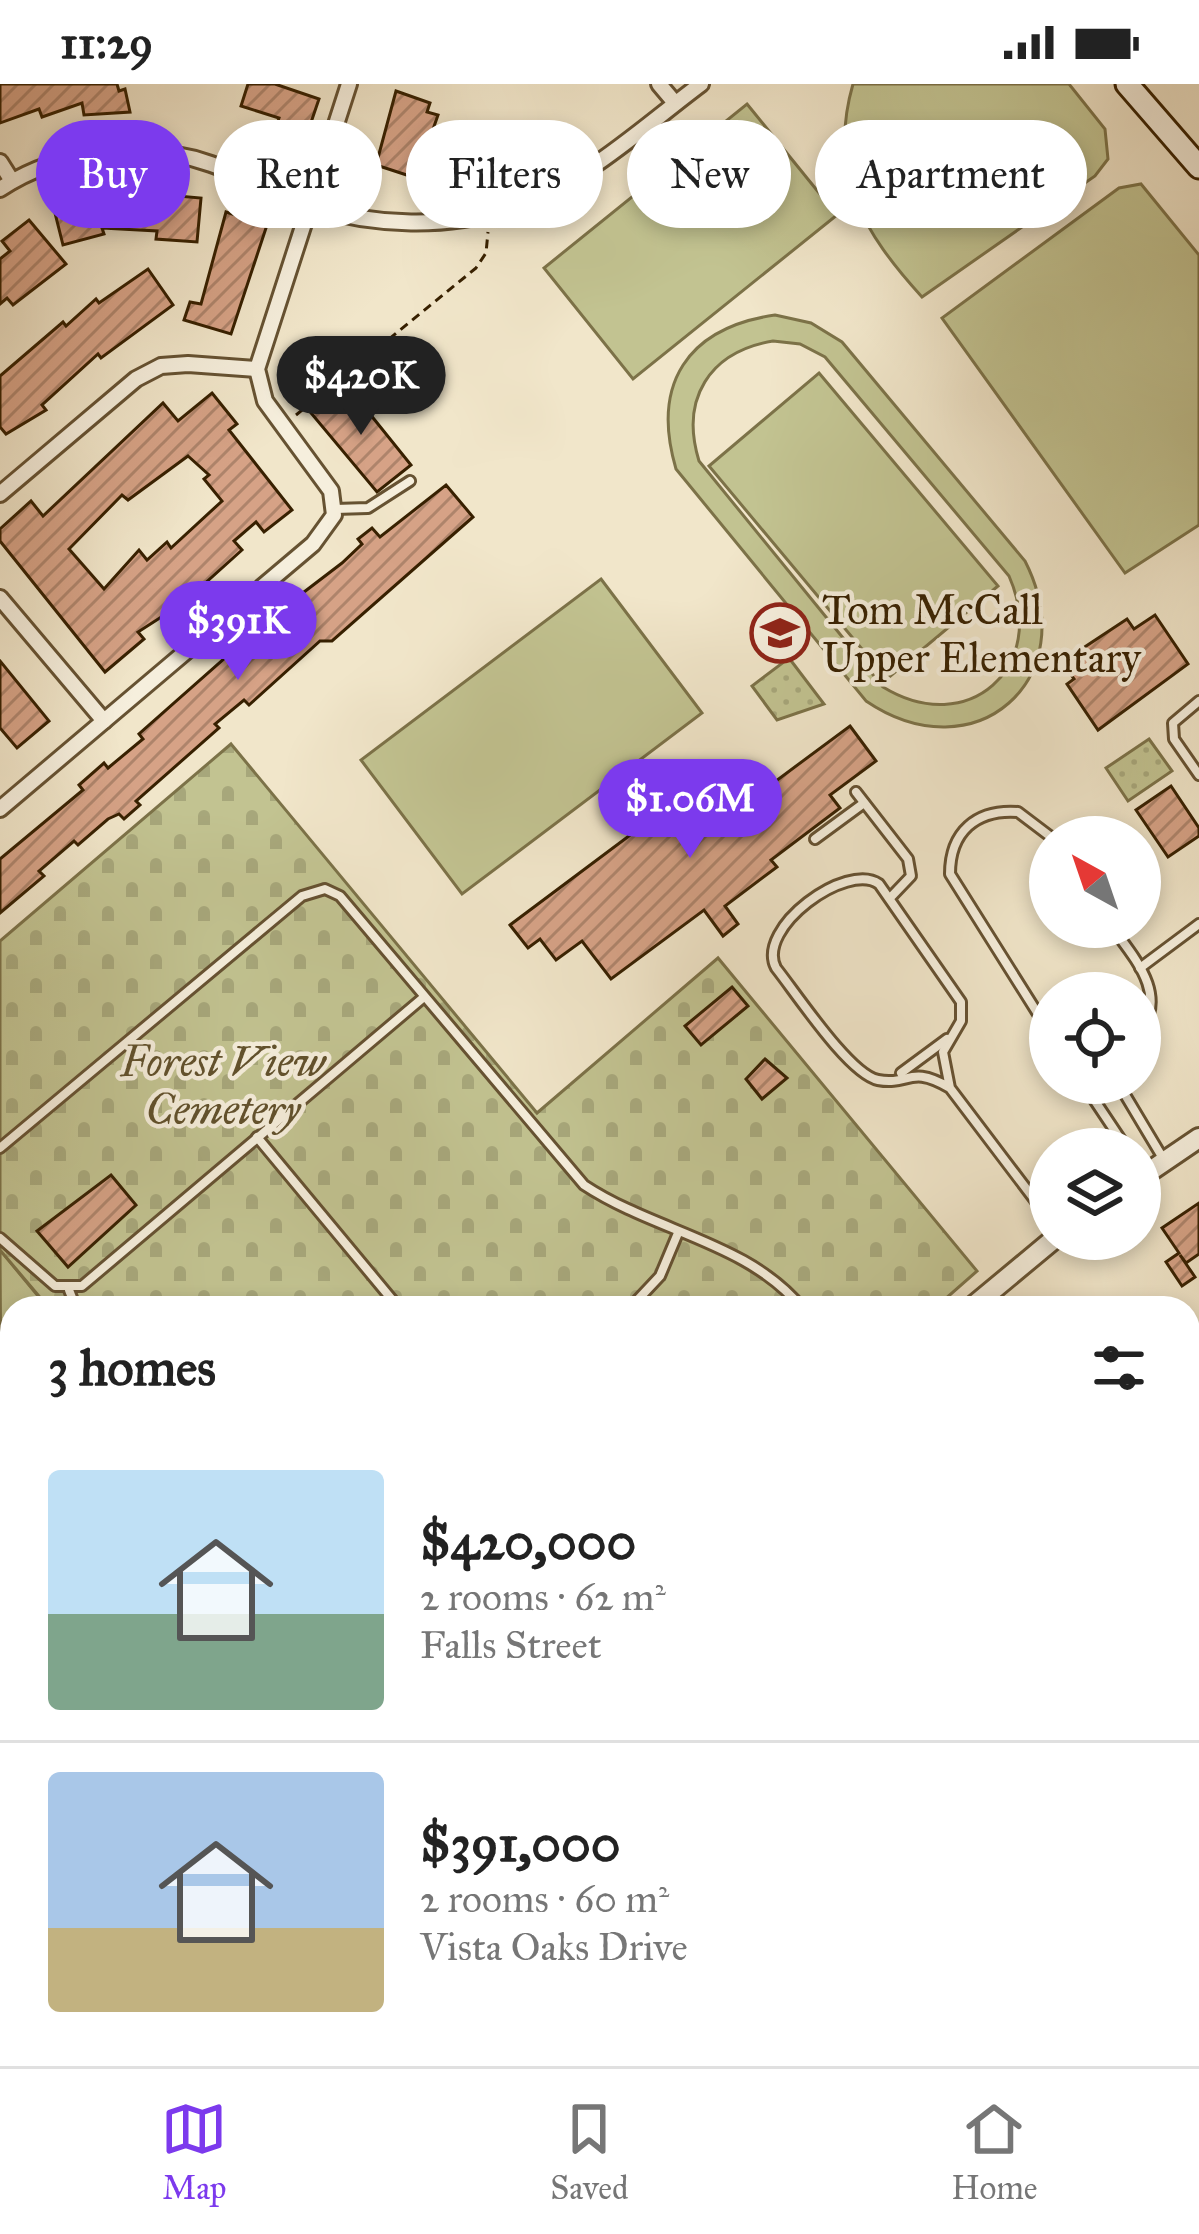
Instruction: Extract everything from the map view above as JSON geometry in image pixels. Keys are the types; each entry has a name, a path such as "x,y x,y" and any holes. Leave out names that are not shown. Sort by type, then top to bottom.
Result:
{"main road":[{"path":"1127,84 1199,167"}],"street":[{"path":"337,120 349,84"},
{"path":"659,84 675,103"},
{"path":"603,156 701,84"},
{"path":"0,162 6,185 82,157 166,154 214,165"},
{"path":"0,808 313,544 336,507 265,401 257,369 302,228"},
{"path":"0,494 148,372 188,364 257,369"},
{"path":"0,598 104,721"},
{"path":"1161,1163 1199,1138"},
{"path":"985,1296 1029,1260"}],"lane":[{"path":"336,507 368,508 410,481"},
{"path":"1199,701 1173,723 1174,739 1199,775"},
{"path":"856,792 910,869 905,886 890,898"},
{"path":"815,839 864,803"},
{"path":"1029,820 1018,812 982,815 956,839 950,874 956,892 1029,1002"},
{"path":"950,1088 944,1052 961,1022 961,1002 890,898 870,877 848,878 777,931 770,950 776,968 854,1065 872,1078 923,1074 950,1088 1029,1192"},
{"path":"0,1148 309,892 325,889 340,896 584,1185 627,1213 754,1263 789,1296"},
{"path":"1140,968 1199,924"},
{"path":"1126,948 1142,972"},
{"path":"0,1238 55,1286 68,1290 82,1286 424,997"},
{"path":"896,1078 952,1035"},
{"path":"1131,1104 1165,1161"},
{"path":"257,1137 389,1296"},
{"path":"641,1296 660,1276 678,1233"},
{"path":"68,1290 71,1296"}],"path":[{"path":"281,428 476,268 488,245 486,228"}],"green space":[{"path":"853,84 1069,84 1105,129 1108,159 1087,182 1087,120 846,120"},
{"path":"747,104 760,120 727,120"},
{"path":"791,158 815,188 815,228 821,228 633,379 544,268 594,228 603,228 603,220 627,201 627,228 791,228"},
{"path":"1141,184 1199,255 1199,525 1125,573 942,318 1065,228 1087,228 1087,212 1119,188"},
{"path":"870,228 1021,228 922,297"},
{"path":"775,315 811,323 842,342 1025,561 1040,604 1041,643 1030,677 1009,703 980,720 945,727 907,721 866,701 676,469 669,439 673,386 698,347 744,322","holes":["773,341 800,344 825,357 1009,576 1019,609 1018,639 1009,665 993,685 971,699 944,704 914,701 883,687 699,461 694,438 697,399 716,367 751,347"]},
{"path":"819,373 998,586 887,679 709,466"},
{"path":"601,579 702,713 462,894 361,760"},
{"path":"789,658 824,704 777,720 752,686"},
{"path":"1149,739 1172,771 1128,801 1106,768"},
{"name":"Forest View Cemetery","path":"231,744 537,1113 718,958 977,1271 949,1296 39,1296 0,1250 0,941"},
{"path":"0,1250 38,1296 0,1296"}],"building":[{"path":"0,84 117,84 119,91 125,89 130,112 84,115 82,103 42,117 39,109 0,123"},
{"path":"248,84 275,84 319,99 312,120 278,120 241,106"},
{"path":"396,91 430,103 427,112 438,115 436,120 406,120 406,175 382,167 382,143"},
{"path":"190,197 201,198 197,242 156,239 157,231 102,228 190,228"},
{"path":"29,220 66,264 13,305 7,298 0,304 0,259 10,251 2,241"},
{"path":"59,228 102,228 104,234 63,245"},
{"path":"222,228 266,228 231,334 184,320 190,302 201,304"},
{"path":"148,269 173,305 101,358 98,354 42,405 46,410 6,434 0,427 0,376 63,322 66,326 96,299 99,303"},
{"path":"345,383 411,465 377,492 311,413"},
{"path":"212,393 237,424 229,430 292,510 264,532 256,522 234,541 242,550 183,603 138,632 144,639 105,672 0,541 0,529 31,501 43,516 163,403 178,421","holes":["188,456 209,475 204,479 222,501 171,548 167,542 147,560 139,550 104,589 69,549 122,495 128,500"]},
{"path":"446,485 473,517 332,641 320,641 249,705 244,700 215,724 219,728 136,801 140,805 124,819 119,814 78,845 74,841 39,871 44,876 0,913 0,859 83,790 79,785 104,763 108,768 143,739 139,734 270,618 342,563 362,544 358,539 372,528 380,537"},
{"path":"1155,615 1188,664 1098,730 1067,684 1074,679 1062,662 1127,619 1134,629"},
{"path":"0,661 49,721 17,748 0,728"},
{"path":"850,726 876,761 830,795 840,808 771,860 777,867 725,906 738,924 723,936 704,910 611,979 582,941 556,960 540,939 528,948 510,925 713,773 716,777 726,770 749,801"},
{"path":"1171,786 1199,828 1199,836 1168,857 1161,847 1161,816 1140,816 1136,810"},
{"path":"732,987 748,1006 701,1045 685,1026"},
{"path":"765,1059 787,1078 762,1099 746,1079"},
{"path":"111,1175 136,1205 68,1267 37,1231"},
{"path":"1199,1203 1199,1254 1186,1263 1180,1255 1195,1277 1182,1286 1166,1262 1179,1253 1162,1228"}],"place":[{"name":"Tom McCall Upper Elementary","path":"780,633"}]}
